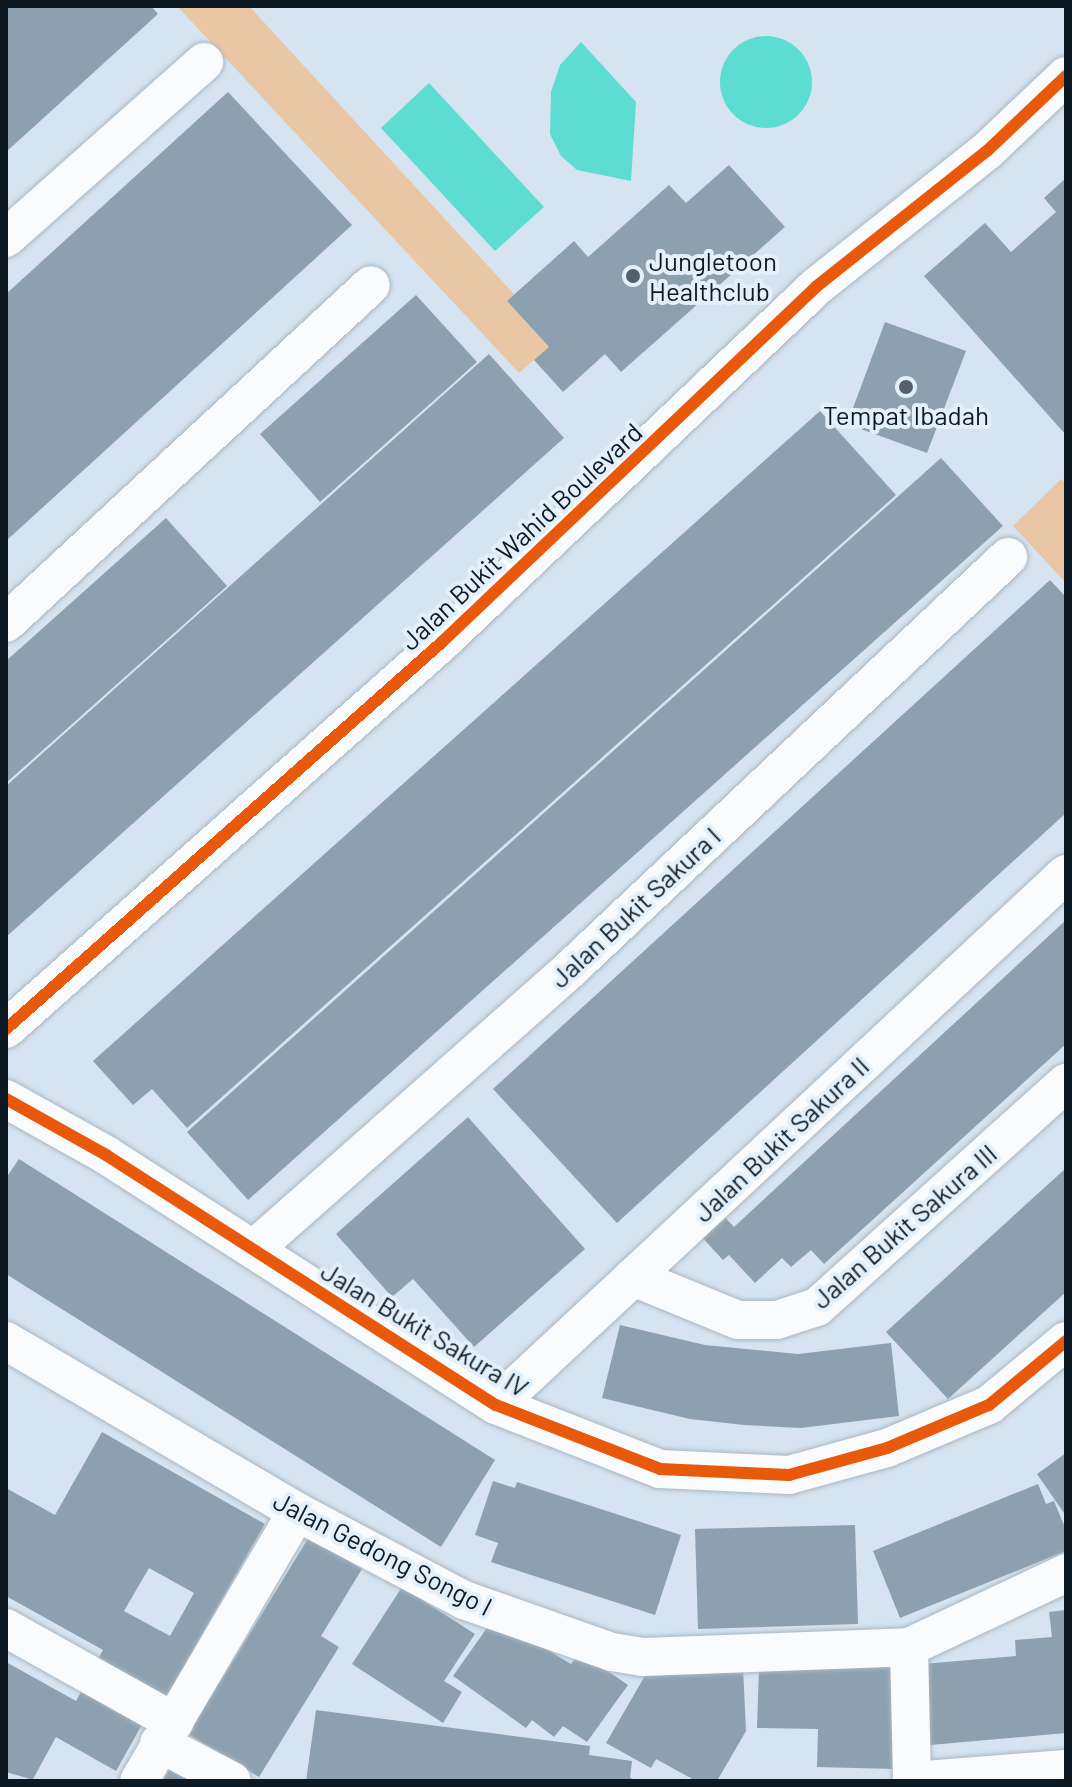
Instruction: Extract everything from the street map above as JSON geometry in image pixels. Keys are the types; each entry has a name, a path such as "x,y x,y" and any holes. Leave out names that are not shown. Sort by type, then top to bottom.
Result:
{"street":[{"path":"6,238 204,62"},
{"name":"Jalan Bukit Wahid Boulevard","path":"6,1029 442,642 817,286 987,151 1066,76"},
{"path":"6,623 371,285"},
{"name":"Jalan Bukit Sakura I","path":"254,1249 564,975 1008,557"},
{"name":"Jalan Bukit Sakura II","path":"496,1405 1066,874"},
{"name":"Jalan Bukit Sakura III","path":"633,1277 738,1320 777,1320 817,1307 1066,1083"},
{"name":"Jalan Bukit Sakura IV","path":"6,1099 106,1155 496,1405 660,1469 789,1475 887,1448 989,1405 1066,1341"},
{"name":"Jalan Gedong Songo I","path":"6,1341 297,1512 464,1600 612,1652 642,1657 909,1647 1066,1573"},
{"path":"139,1781 297,1512"},
{"path":"6,1628 166,1733 232,1781"},
{"path":"909,1647 912,1781 1066,1769"}],"shaded area":[{"path":"177,6 249,6 514,294 507,301 549,347 519,373"},
{"path":"766,36 783,40 798,50 808,65 812,82 808,99 798,114 783,124 766,128 749,124 734,114 724,99 720,82 724,65 734,50 749,40"},
{"path":"581,42 636,102 631,181 577,170 561,156 550,134 551,92 560,65"},
{"path":"429,83 544,207 495,251 381,128"},
{"path":"1061,479 1066,484 1066,583 1013,526"}],"building":[{"path":"6,6 151,6 158,14 6,152"},
{"path":"228,92 352,225 6,541 6,294"},
{"name":"Jungletoon Healthclub","path":"729,165 785,227 621,372 605,354 563,392 534,360 549,347 507,301 574,241 588,257 669,185 686,203"},
{"path":"1066,178 1066,435 924,276 985,223 1011,252 1056,212 1044,198"},
{"path":"416,295 477,362 320,502 260,434"},
{"name":"Tempat Ibadah","path":"885,322 966,351 927,453 847,424"},
{"path":"489,354 564,438 6,937 6,786"},
{"path":"820,411 896,495 187,1128 152,1089 133,1105 93,1061"},
{"path":"941,458 1003,526 248,1200 187,1132"},
{"path":"166,518 227,586 6,783 6,661"},
{"path":"1050,580 1066,597 1066,813 617,1223 493,1089"},
{"path":"1066,920 1066,1044 824,1264 811,1250 791,1267 782,1258 755,1283 729,1255 723,1260 698,1233 720,1212 734,1227"},
{"path":"468,1117 585,1249 474,1347 413,1279 392,1297 336,1234"},
{"path":"19,1159 495,1460 441,1547 6,1274 6,1178"},
{"path":"1066,1168 1066,1292 948,1399 886,1332"},
{"path":"620,1325 705,1345 798,1354 891,1343 899,1416 801,1428 744,1425 690,1419 602,1398"},
{"path":"102,1432 265,1524 165,1699 97,1661 103,1650 6,1596 6,1488 55,1515","holes":["149,1568 194,1593 170,1636 124,1611"]},
{"path":"1066,1453 1066,1516 1037,1474"},
{"path":"493,1481 515,1488 517,1482 681,1535 655,1615 491,1562 498,1543 475,1535"},
{"path":"1038,1484 1046,1504 1054,1501 1066,1530 1066,1551 900,1618 873,1551"},
{"path":"855,1525 858,1624 698,1629 695,1529"},
{"path":"309,1537 362,1569 321,1636 339,1647 259,1777 188,1734"},
{"path":"402,1587 475,1634 444,1681 462,1692 443,1723 352,1664"},
{"path":"1066,1610 1066,1733 930,1745 923,1664 1016,1656 1015,1640 1052,1637 1049,1612"},
{"path":"494,1618 571,1664 580,1652 628,1685 587,1742 563,1726 554,1737 532,1720 526,1728 453,1676"},
{"path":"6,1662 76,1701 83,1688 144,1721 116,1771 56,1737 33,1779 37,1781 6,1772"},
{"path":"898,1665 895,1769 817,1767 818,1729 757,1728 759,1667"},
{"path":"743,1667 746,1731 717,1781 696,1781 656,1759 651,1768 606,1743 646,1674"},
{"path":"316,1710 590,1746 589,1755 632,1761 630,1778 640,1781 306,1781"},
{"path":"173,1763 207,1781 163,1781"}],"cycle path":[{"path":"6,1029 442,642 817,286 987,151 1066,76"},
{"path":"6,1099 106,1155 496,1405 660,1469 789,1475 887,1448 989,1405 1066,1341"}],"place":[{"name":"Jungletoon Healthclub","path":"633,276"},
{"name":"Tempat Ibadah","path":"906,387"}]}
